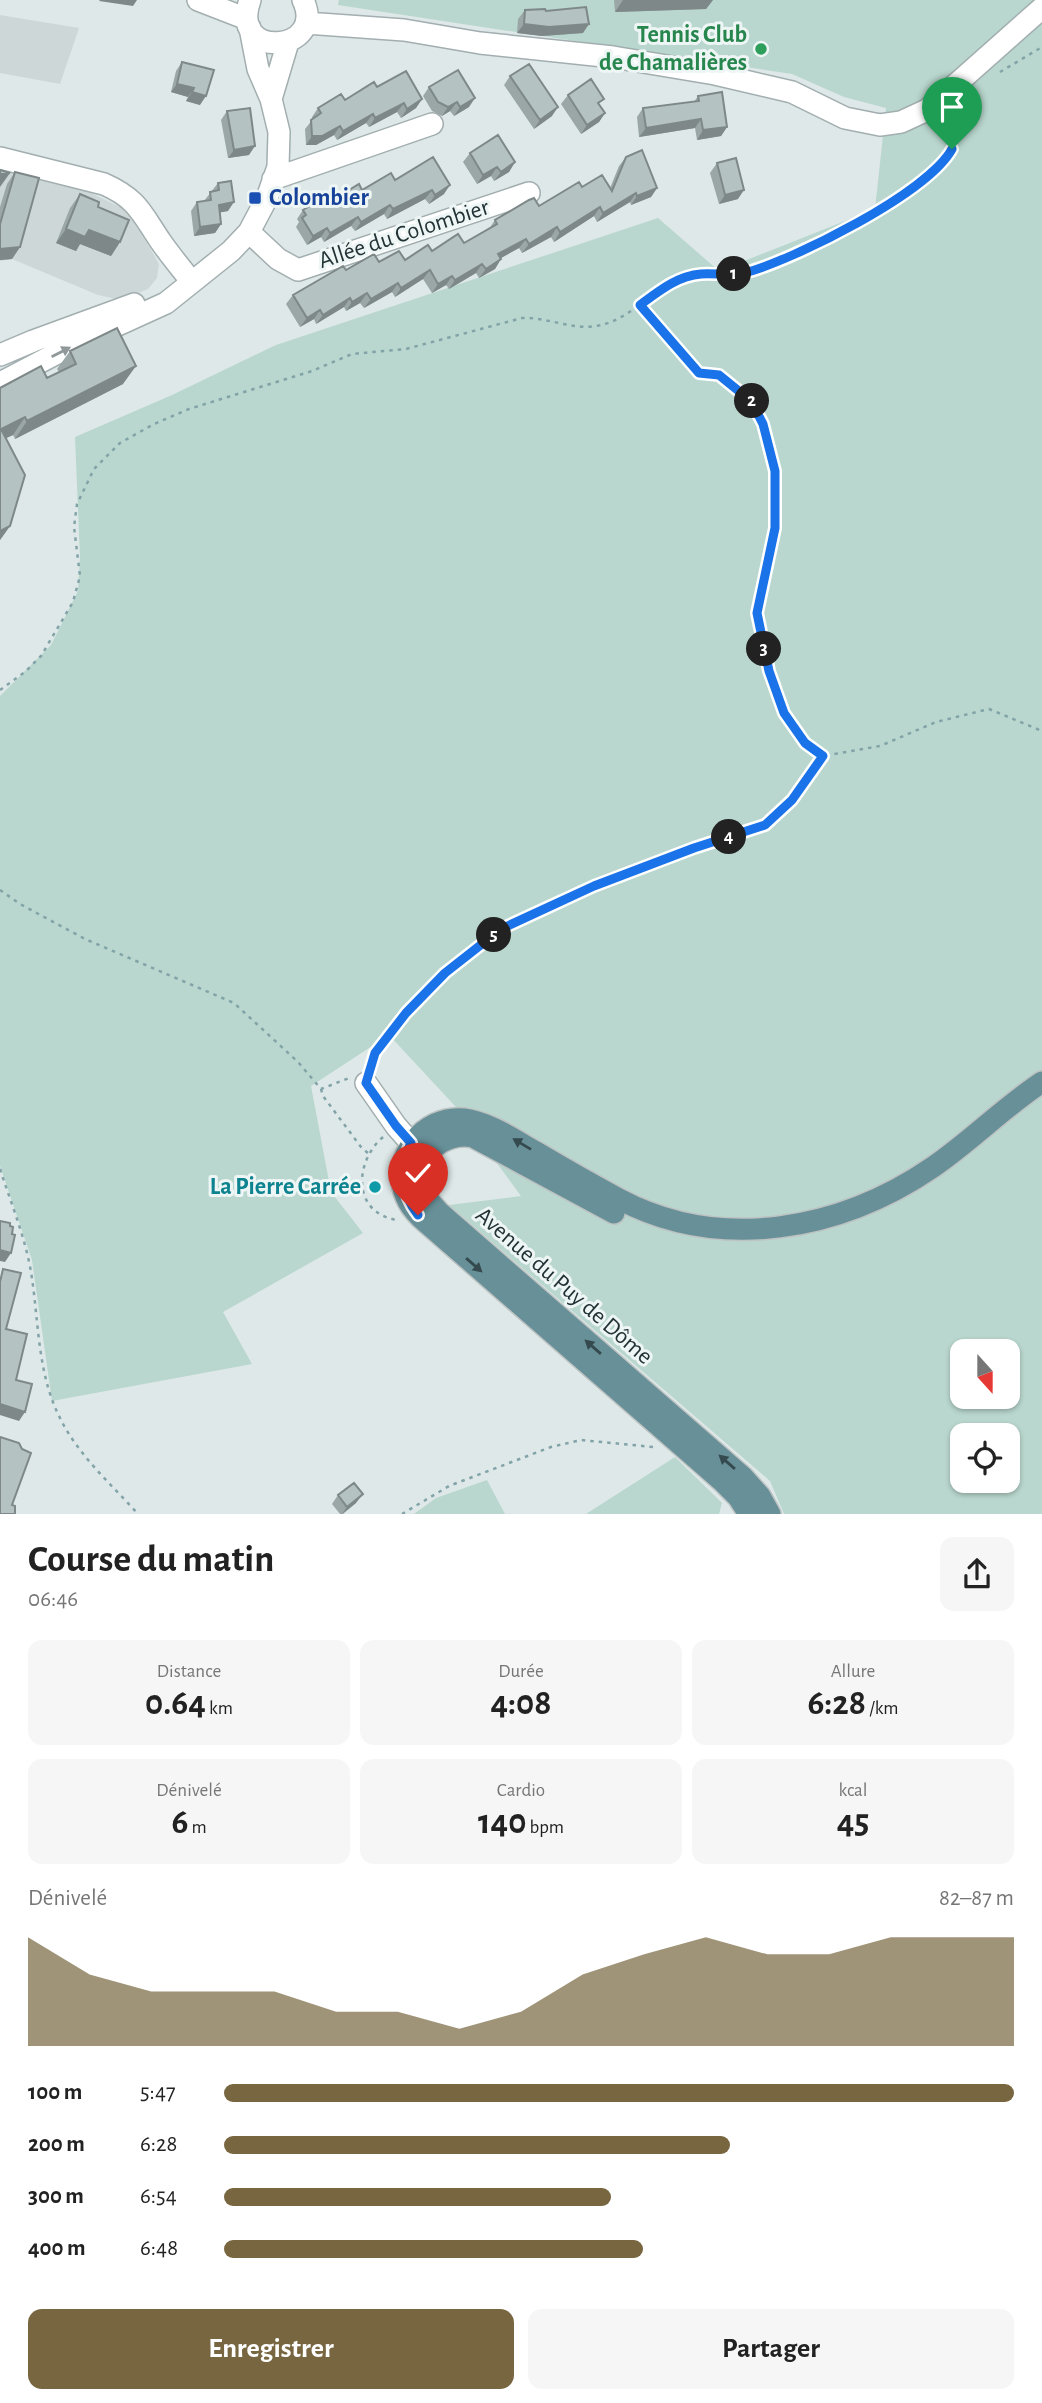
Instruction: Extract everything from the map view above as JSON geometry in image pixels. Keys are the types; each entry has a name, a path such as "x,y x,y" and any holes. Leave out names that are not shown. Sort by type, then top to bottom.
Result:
{"main road":[{"path":"418,1150 428,1128 441,1122 456,1119 479,1122 504,1133 642,1210 689,1225 718,1230 768,1229 805,1224 828,1217 895,1190 933,1167 1042,1082"},
{"path":"418,1150 448,1138 473,1137 616,1214 652,1229 716,1244 772,1243 840,1228 905,1200 958,1166 1042,1099"},
{"name":"Avenue du Puy de Dôme","path":"641,1398 428,1200 424,1192 418,1150 405,1158 402,1180 406,1197 418,1215 641,1398 743,1476 760,1496 770,1514"},
{"path":"641,1398 681,1445 732,1490 749,1514"}],"street":[{"path":"198,0 249,16"},
{"path":"249,16 256,36 266,43 288,42 296,37 305,10 355,26 613,57 715,74 792,92 845,118 880,125 916,117 939,100 1042,8"},
{"path":"0,383 65,349 166,303 232,251 249,232 267,198 278,166 279,132 271,99 258,69 249,16"},
{"path":"271,99 288,42"},
{"path":"273,179 432,124"},
{"path":"0,158 104,184 120,191 141,210 191,281"},
{"name":"Allée du Colombier","path":"249,232 278,259 299,270 529,193"},
{"path":"0,355 146,301 191,281"},
{"path":"368,1076 396,1126 418,1150"}],"path":[{"path":"0,691 37,662 73,602 80,576 74,527 77,504 94,469 120,443 153,424 189,409 312,371 358,352 406,349 522,318 594,327 640,305 684,277 701,274 741,274 774,262 891,203 940,164 952,149 950,130 939,100"},
{"path":"640,305 699,373 719,375 751,401 763,424 775,471 775,528 757,613 769,671 784,713 805,743 823,756"},
{"path":"321,1089 368,1076 375,1053 406,1013 445,973 501,929 594,886 694,848 765,825 792,800 823,756 880,746 936,722 989,709 1042,731"},
{"path":"0,890 20,904 85,939 234,1003 298,1062 321,1089 361,1147 369,1153"},
{"path":"396,1126 377,1142 369,1153 362,1168 361,1185 369,1204 388,1219 397,1220 418,1215"},
{"path":"0,1170 31,1271 37,1333 49,1392 68,1432 95,1467 138,1514"},
{"path":"402,1514 449,1486 551,1447 580,1440 656,1447 681,1445"}],"shaded area":[{"path":"0,15 79,28 60,84 0,73"},
{"path":"0,168 83,189 122,208 135,222 159,264 157,278 148,289 121,300 98,295 12,259 0,261"}],"green space":[{"path":"339,0 1042,0 1042,1514 784,1514 770,1481 449,1205 521,1196 455,1106 389,1035 311,1086 331,1192 363,1233 223,1312 252,1364 52,1401 32,1260 0,1166 0,696 51,645 78,591 80,557 75,437 172,395 276,345 658,218 719,271 875,209 886,108 844,97 792,74 338,5"},
{"path":"675,1457 722,1503 719,1514 586,1514"},
{"path":"487,1480 505,1514 414,1514 436,1498"}],"building":[{"path":"586,7 589,24 549,27 524,24 525,10"},
{"path":"182,62 214,70 206,96 192,92 194,88 177,84"},
{"path":"529,64 558,107 540,120 510,76"},
{"path":"458,70 475,98 460,107 457,102 448,107 438,102 429,87"},
{"path":"406,71 422,99 407,109 404,103 375,118 373,114 343,131 340,126 322,136 312,136 311,120 321,113 318,108 341,94 345,100 374,82 377,87"},
{"path":"591,79 604,99 598,103 605,113 587,125 568,95"},
{"path":"722,92 727,127 703,130 701,119 646,128 643,108 699,101 698,96"},
{"path":"250,108 255,146 234,150 227,111"},
{"path":"498,135 515,162 501,172 497,167 483,175 470,153"},
{"path":"642,150 657,188 637,196 636,193 603,213 600,207 560,232 557,227 529,244 526,239 498,254 501,259 486,269 482,264 455,280 452,276 438,284 430,270 401,288 398,283 371,299 367,293 352,302 350,298 323,315 320,310 307,318 293,295 343,266 346,270 374,254 379,262 399,251 405,260 428,245 432,251 458,234 464,243 497,224 495,220 529,200 534,198 539,206 579,182 582,187 602,175 612,191 626,157"},
{"path":"433,157 450,185 435,195 432,190 393,209 390,205 361,222 358,217 330,233 327,228 313,236 302,218 306,215 303,210 327,196 331,201 359,184 362,190 391,173 395,180"},
{"path":"736,158 744,190 725,195 717,163"},
{"path":"15,172 39,178 20,247 0,249 0,224"},
{"path":"231,181 234,202 219,205 221,224 200,227 197,202 211,200 210,192 219,190 218,183"},
{"path":"80,194 99,202 98,207 129,220 120,242 89,230 85,237 66,229"},
{"path":"117,328 136,366 27,421 25,417 1,429 25,475 10,526 0,531 0,388 41,366 47,378 76,364 70,351"},
{"path":"0,1221 10,1223 13,1227 12,1234 15,1235 11,1253 0,1250"},
{"path":"3,1269 21,1273 6,1329 27,1334 16,1380 32,1384 25,1412 0,1404 0,1282"},
{"path":"0,1437 19,1443 22,1449 31,1453 12,1505 15,1506 15,1514 0,1514"},
{"path":"354,1483 363,1494 347,1507 338,1495"}],"place":[{"name":"Tennis Club de Chamalières","path":"761,49"},
{"name":"Colombier","path":"255,198"},
{"name":"La Pierre Carrée","path":"375,1187"}],"route":[{"path":"418,1215 406,1197 402,1180 405,1158 411,1143 366,1083 375,1053 406,1013 445,973 501,929 594,886 694,848 765,825 792,800 823,756 805,743 784,713 769,671 757,613 775,528 775,471 763,424 751,401 719,375 699,373 640,305 684,277 701,274 741,274 788,256 840,231 885,207 914,187 949,155 952,149"}]}
